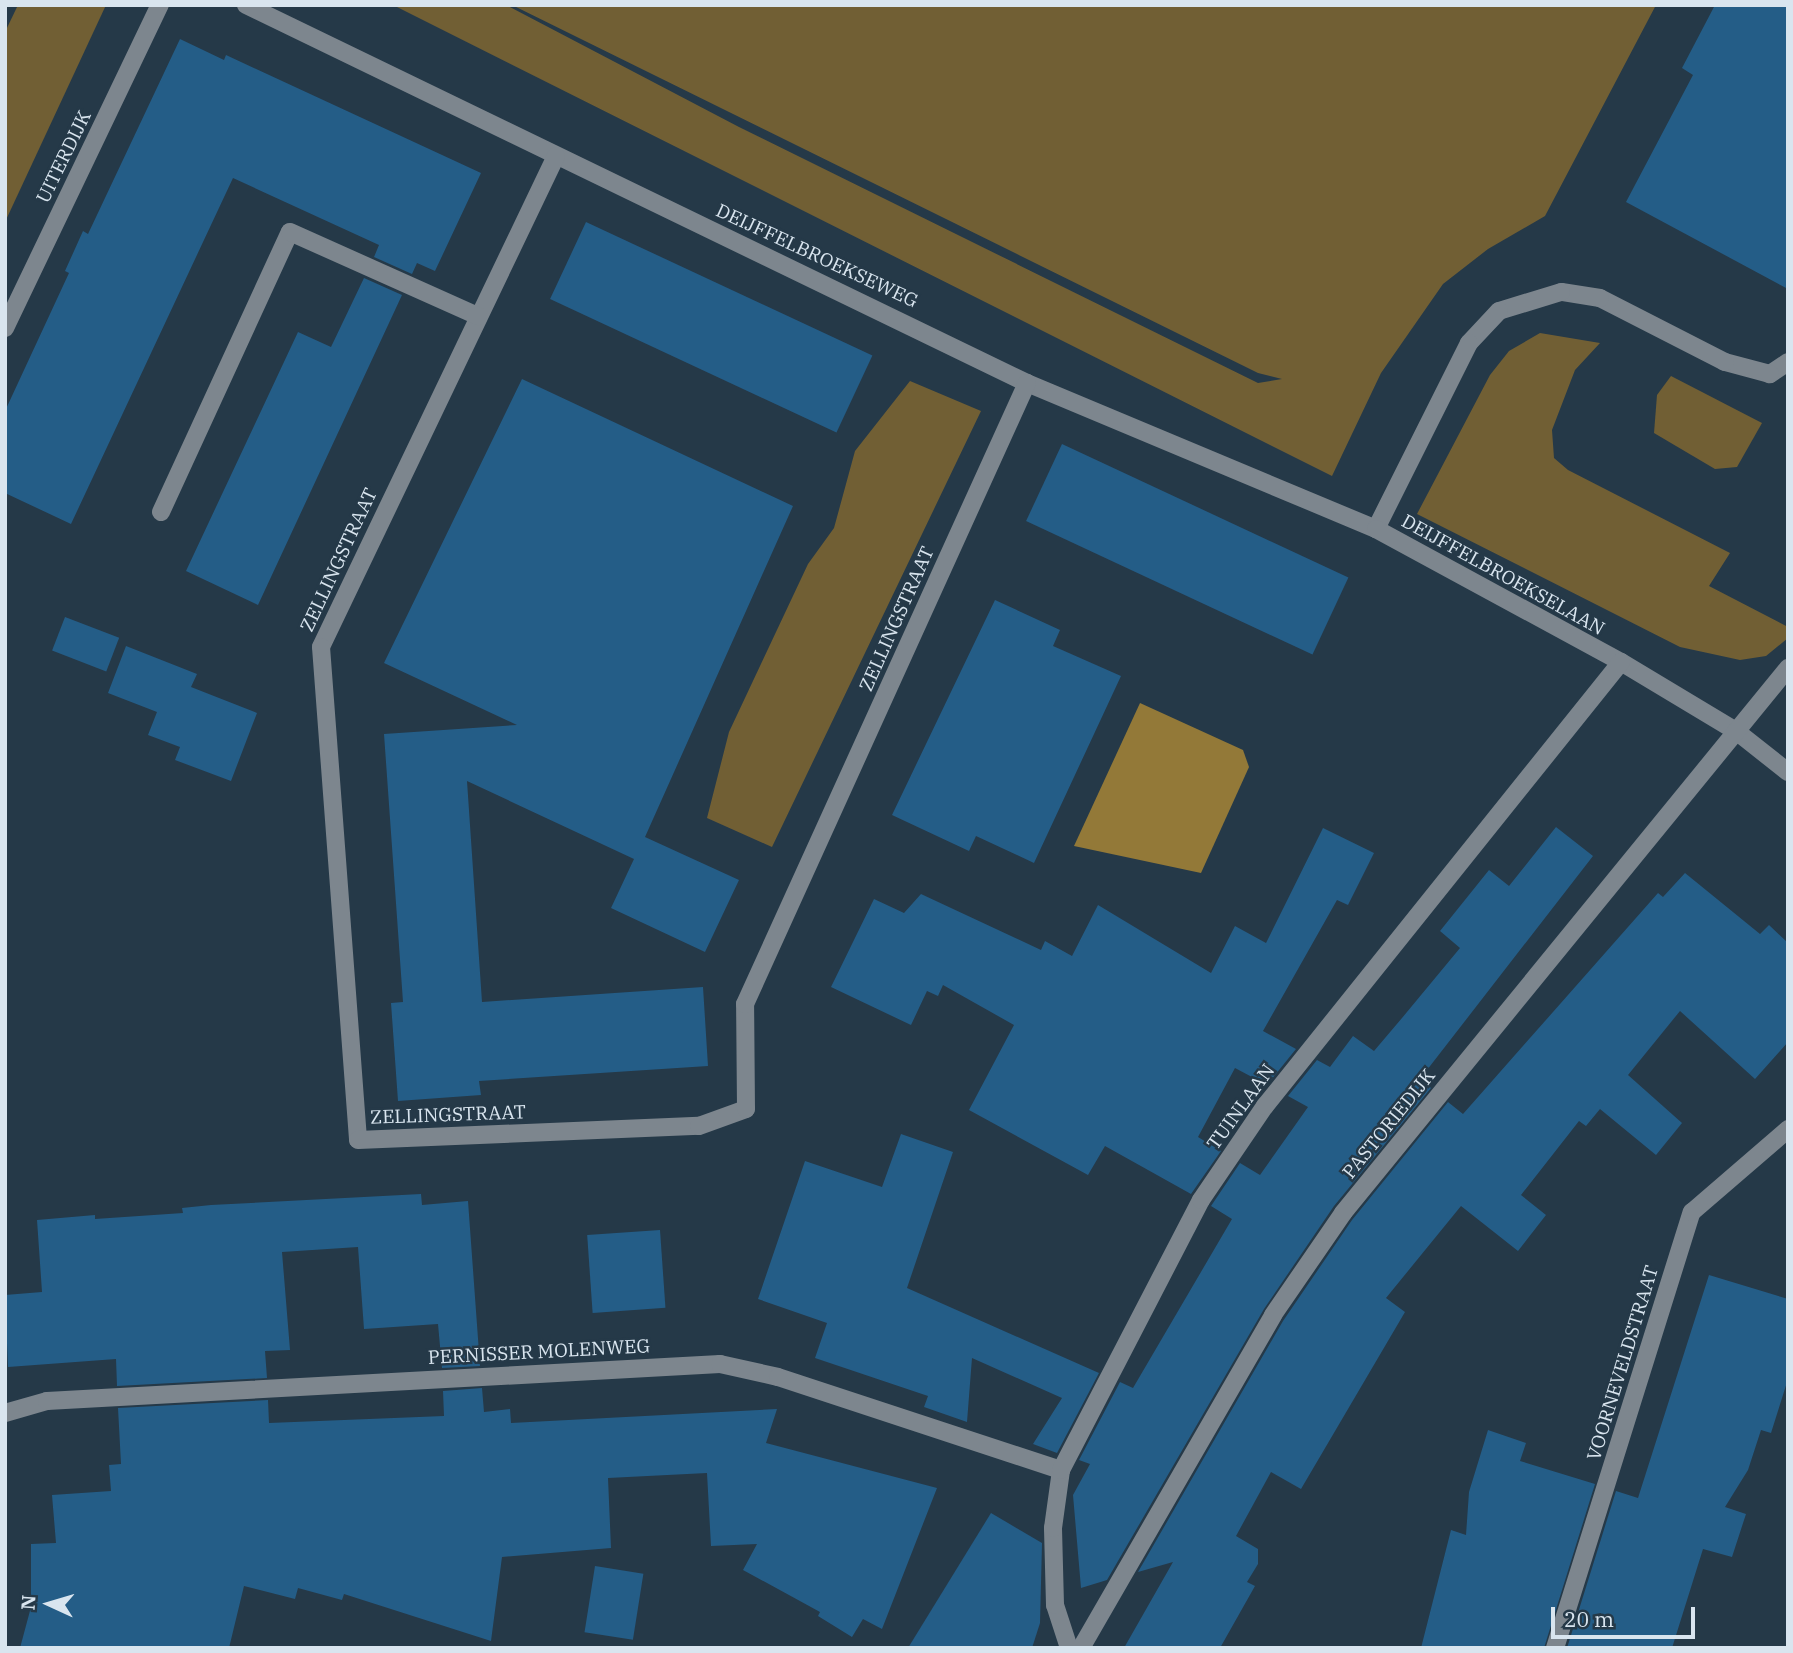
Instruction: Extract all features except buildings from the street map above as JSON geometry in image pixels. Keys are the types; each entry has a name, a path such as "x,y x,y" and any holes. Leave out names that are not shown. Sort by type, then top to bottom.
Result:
{"street":[{"name":"UITERDIJK","path":"5,328 160,5"},
{"name":"DEIJFFELBROEKSEWEG","path":"246,5 1027,383 1376,530"},
{"name":"ZELLINGSTRAAT","path":"556,156 321,647 358,1140 699,1126 746,1109 745,1004 1027,383"},
{"path":"161,512 290,232 478,316"},
{"name":"DEIJFFELBROEKSELAAN","path":"1788,362 1770,374 1725,362 1600,298 1561,292 1499,311 1469,342 1376,530 1621,662 1736,731 1788,772"},
{"name":"TUINLAAN","path":"1069,1648 1055,1605 1053,1528 1061,1470 1200,1200 1265,1105 1621,662"},
{"name":"PASTORIEDIJK","path":"1081,1648 1273,1315 1343,1213 1788,668"},
{"name":"VOORNEVELDSTRAAT","path":"1555,1648 1692,1212 1788,1129"},
{"name":"PERNISSER MOLENWEG","path":"5,1413 47,1401 720,1364 778,1377 1061,1470"}],"shaded area":[{"path":"18,5 106,5 5,222 5,32"},
{"path":"393,5 506,5 739,127 1258,383 1282,379 1258,373 512,5 1656,5 1545,216 1488,249 1443,284 1381,373 1332,476"},
{"path":"1540,333 1600,343 1575,370 1552,430 1554,458 1568,470 1730,553 1709,586 1788,627 1788,638 1766,656 1740,660 1680,647 1417,514 1490,375 1509,351"},
{"path":"1671,376 1762,423 1737,467 1715,469 1654,433 1657,395"},
{"path":"910,381 981,411 772,847 707,818 729,732 808,564 834,528 855,451"},
{"path":"1140,703 1243,750 1249,767 1201,873 1074,846"}]}
